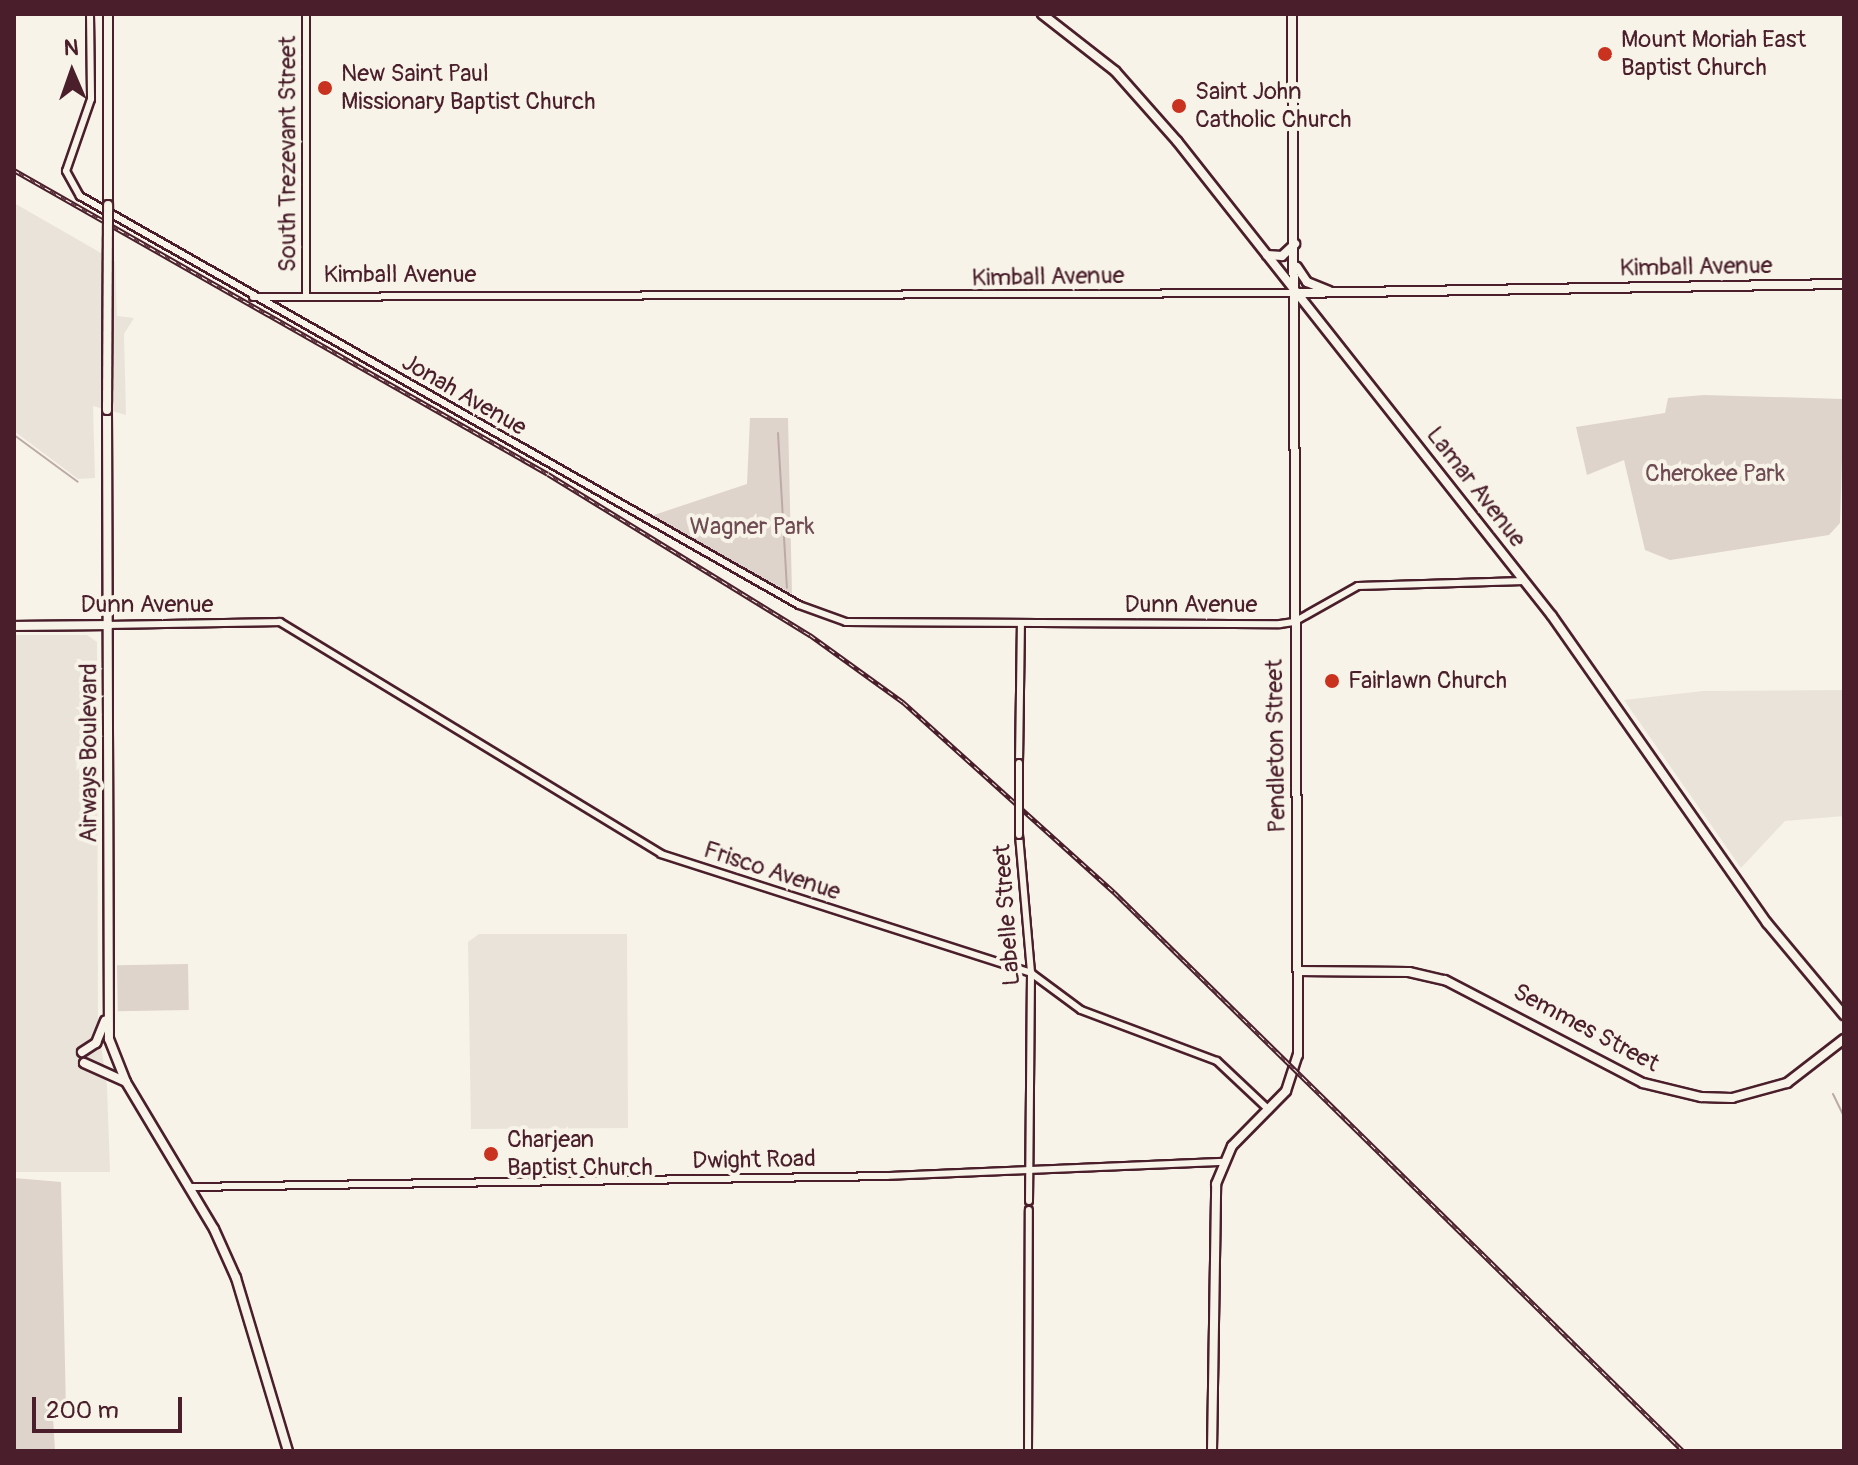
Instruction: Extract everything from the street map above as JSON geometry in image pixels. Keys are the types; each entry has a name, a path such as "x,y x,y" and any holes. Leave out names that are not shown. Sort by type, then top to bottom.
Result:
{"main road":[{"name":"Airways Boulevard","path":"108,14 108,1008 111,1050 126,1082 190,1187 236,1278 288,1451"},
{"name":"Lamar Avenue","path":"1042,14 1125,81 1267,255 1525,581 1767,923 1844,1015"},
{"name":"Pendleton Street","path":"1222,1162 1269,1110 1295,1069 1298,971 1292,14"},
{"path":"1267,255 1282,256 1295,243"},
{"path":"1295,259 1303,279 1333,293"},
{"name":"Kimball Avenue","path":"1295,293 1844,284"},
{"name":"Dunn Avenue","path":"14,626 109,625"},
{"name":"Semmes Street","path":"1298,971 1409,972 1445,980 1643,1083 1701,1097 1732,1098 1787,1083 1844,1039"},
{"path":"82,1052 102,1034 108,1008"},
{"path":"84,1063 126,1082"},
{"path":"1212,1451 1214,1196 1222,1162"}],"street":[{"name":"Jonah Avenue","path":"90,14 91,99 69,155 71,186 80,196 799,605 846,622"},
{"name":"South Trezevant Street","path":"306,14 306,294"},
{"name":"Kimball Avenue","path":"253,297 306,294 1295,293"},
{"name":"Dunn Avenue","path":"846,622 1021,626 1294,622 1358,586 1525,581"},
{"name":"Dunn Avenue","path":"109,625 280,622"},
{"name":"Frisco Avenue","path":"280,622 661,854 1031,973 1081,1010 1217,1061 1269,1110"},
{"name":"Labelle Street","path":"1021,626 1019,835 1031,973 1029,1201"},
{"name":"Dwight Road","path":"190,1187 1029,1172 1222,1162"},
{"path":"1028,1451 1029,1210"}],"shaded area":[{"path":"14,203 115,261 117,316 134,318 124,334 126,415 93,406 95,478 78,479 14,431"},
{"path":"14,635 87,635 97,642 98,1025 107,1086 110,1172 14,1172"},
{"path":"1844,690 1844,816 1785,821 1741,868 1624,700 1703,691"},
{"path":"479,934 627,934 628,1128 471,1129 468,942"}],"green space":[{"name":"Cherokee Park","path":"1704,395 1844,399 1840,523 1829,535 1670,560 1645,550 1624,460 1587,475 1576,427 1665,413 1668,398"},
{"name":"Wagner Park","path":"750,418 788,418 792,594 651,516 747,484"},
{"path":"188,964 189,1010 118,1011 117,965"},
{"path":"14,1178 61,1182 66,1411 53,1417 55,1451 14,1451"}],"waterway":[{"path":"778,433 787,588"},
{"path":"14,435 78,482"},
{"path":"1833,1094 1844,1117"}],"railway":[{"path":"14,170 548,474 810,635 903,702 1114,892 1683,1451"}],"place":[{"name":"Mount Moriah East Baptist Church","path":"1605,54"},
{"name":"New Saint Paul Missionary Baptist Church","path":"325,88"},
{"name":"Saint John Catholic Church","path":"1179,106"},
{"name":"Fairlawn Church","path":"1332,681"},
{"name":"Charjean Baptist Church","path":"491,1154"}]}
